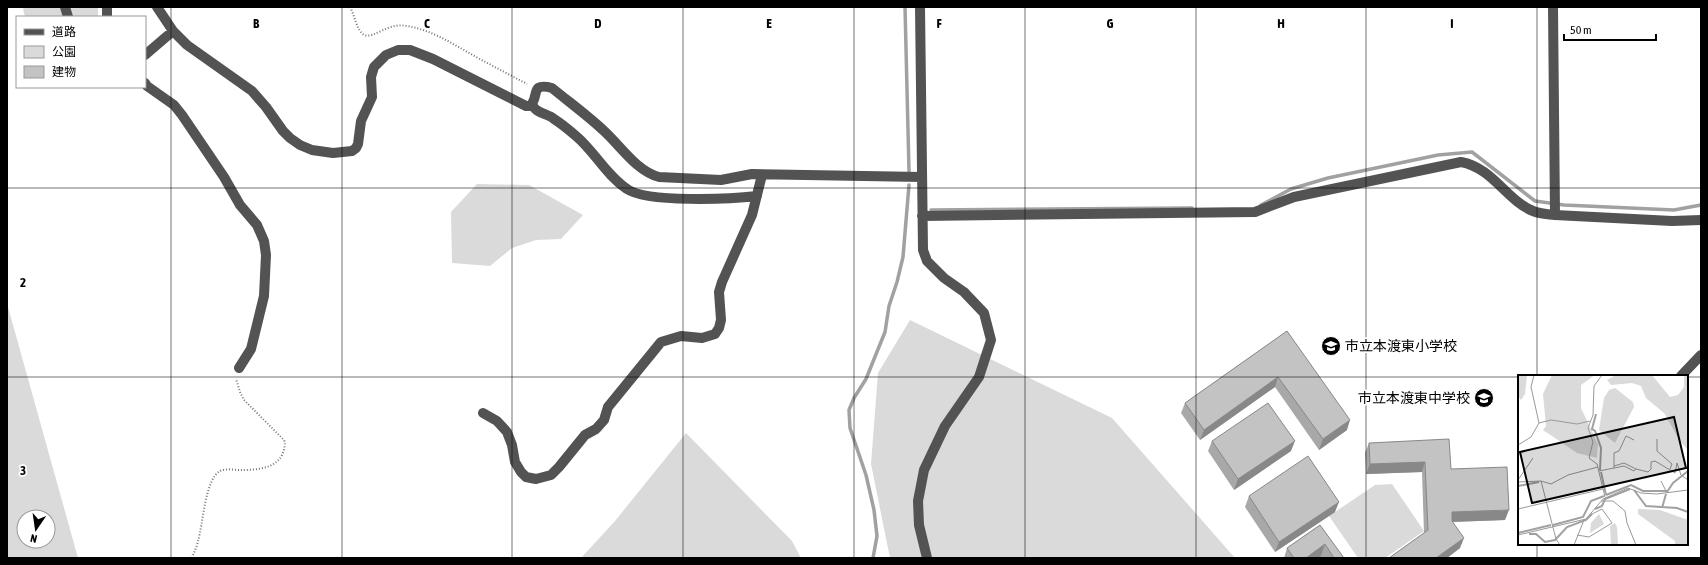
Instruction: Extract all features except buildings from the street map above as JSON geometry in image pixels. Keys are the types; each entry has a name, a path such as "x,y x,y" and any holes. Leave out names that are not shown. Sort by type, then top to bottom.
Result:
{"street":[{"path":"157,7 173,31 193,50 252,91 266,106 283,131 290,138 300,145 324,152 333,153 352,151 356,148 358,144 361,121 372,97 371,77 374,67 386,55 398,50 410,50 433,59 526,106 534,102 535,91 538,88 547,86 552,88 603,130 642,169 651,175 659,177 721,180 752,174 922,177"},
{"path":"920,7 923,250 927,261 944,278 964,292 984,314 991,340 979,377 945,426 924,470 918,501 919,525 926,558"},
{"path":"1553,7 1555,208"},
{"path":"146,54 173,31"},
{"path":"146,84 174,104 224,177 240,205 257,225 264,241 266,255 264,296 251,350 239,368"},
{"path":"532,104 535,110 554,118 578,138 614,179 627,189 639,195 656,198 734,198 757,196"},
{"path":"922,216 1255,212 1264,210 1294,197 1461,162 1471,164 1480,169 1532,211 1555,208 1672,221 1701,220"},
{"path":"483,413 497,421 507,432 512,445 515,462 526,477 536,479 551,475 585,435 596,430 604,420 608,407 662,342 681,336 702,338 715,334 719,328 721,320 719,292 752,215 762,175"},
{"path":"1682,375 1701,355"}],"path":[{"path":"350,7 355,16 358,29 364,35 371,36 393,25 405,25 421,29 436,34 499,70 538,88"},
{"path":"192,558 199,540 211,483 215,476 219,472 226,470 242,470 270,466 276,463 284,450 284,440 244,400 237,383 236,375 239,368"}],"green space":[{"path":"23,7 98,7 98,16 25,16"},
{"path":"477,184 529,185 583,215 561,239 536,240 512,248 490,266 452,263 451,212"},
{"path":"7,305 8,307 78,558 7,558"},
{"path":"910,320 1112,418 1235,558 890,558 871,464 878,373"},
{"path":"686,433 792,541 801,558 581,558 615,521"},
{"path":"1392,484 1424,531 1385,558 1358,558 1329,516 1375,485"}],"waterway":[{"path":"905,7 909,171"},
{"path":"1261,205 1291,189 1328,178 1438,155 1472,152 1535,201 1564,205 1674,210 1701,205"},
{"path":"873,558 877,536 874,510 866,475 850,428 849,410 854,398 866,379 885,332 889,306 903,257 909,185"},
{"path":"931,210 1192,208"}],"place":[{"name":"市立本渡東小学校","path":"1331,346"},
{"name":"市立本渡東中学校","path":"1484,398"}]}
